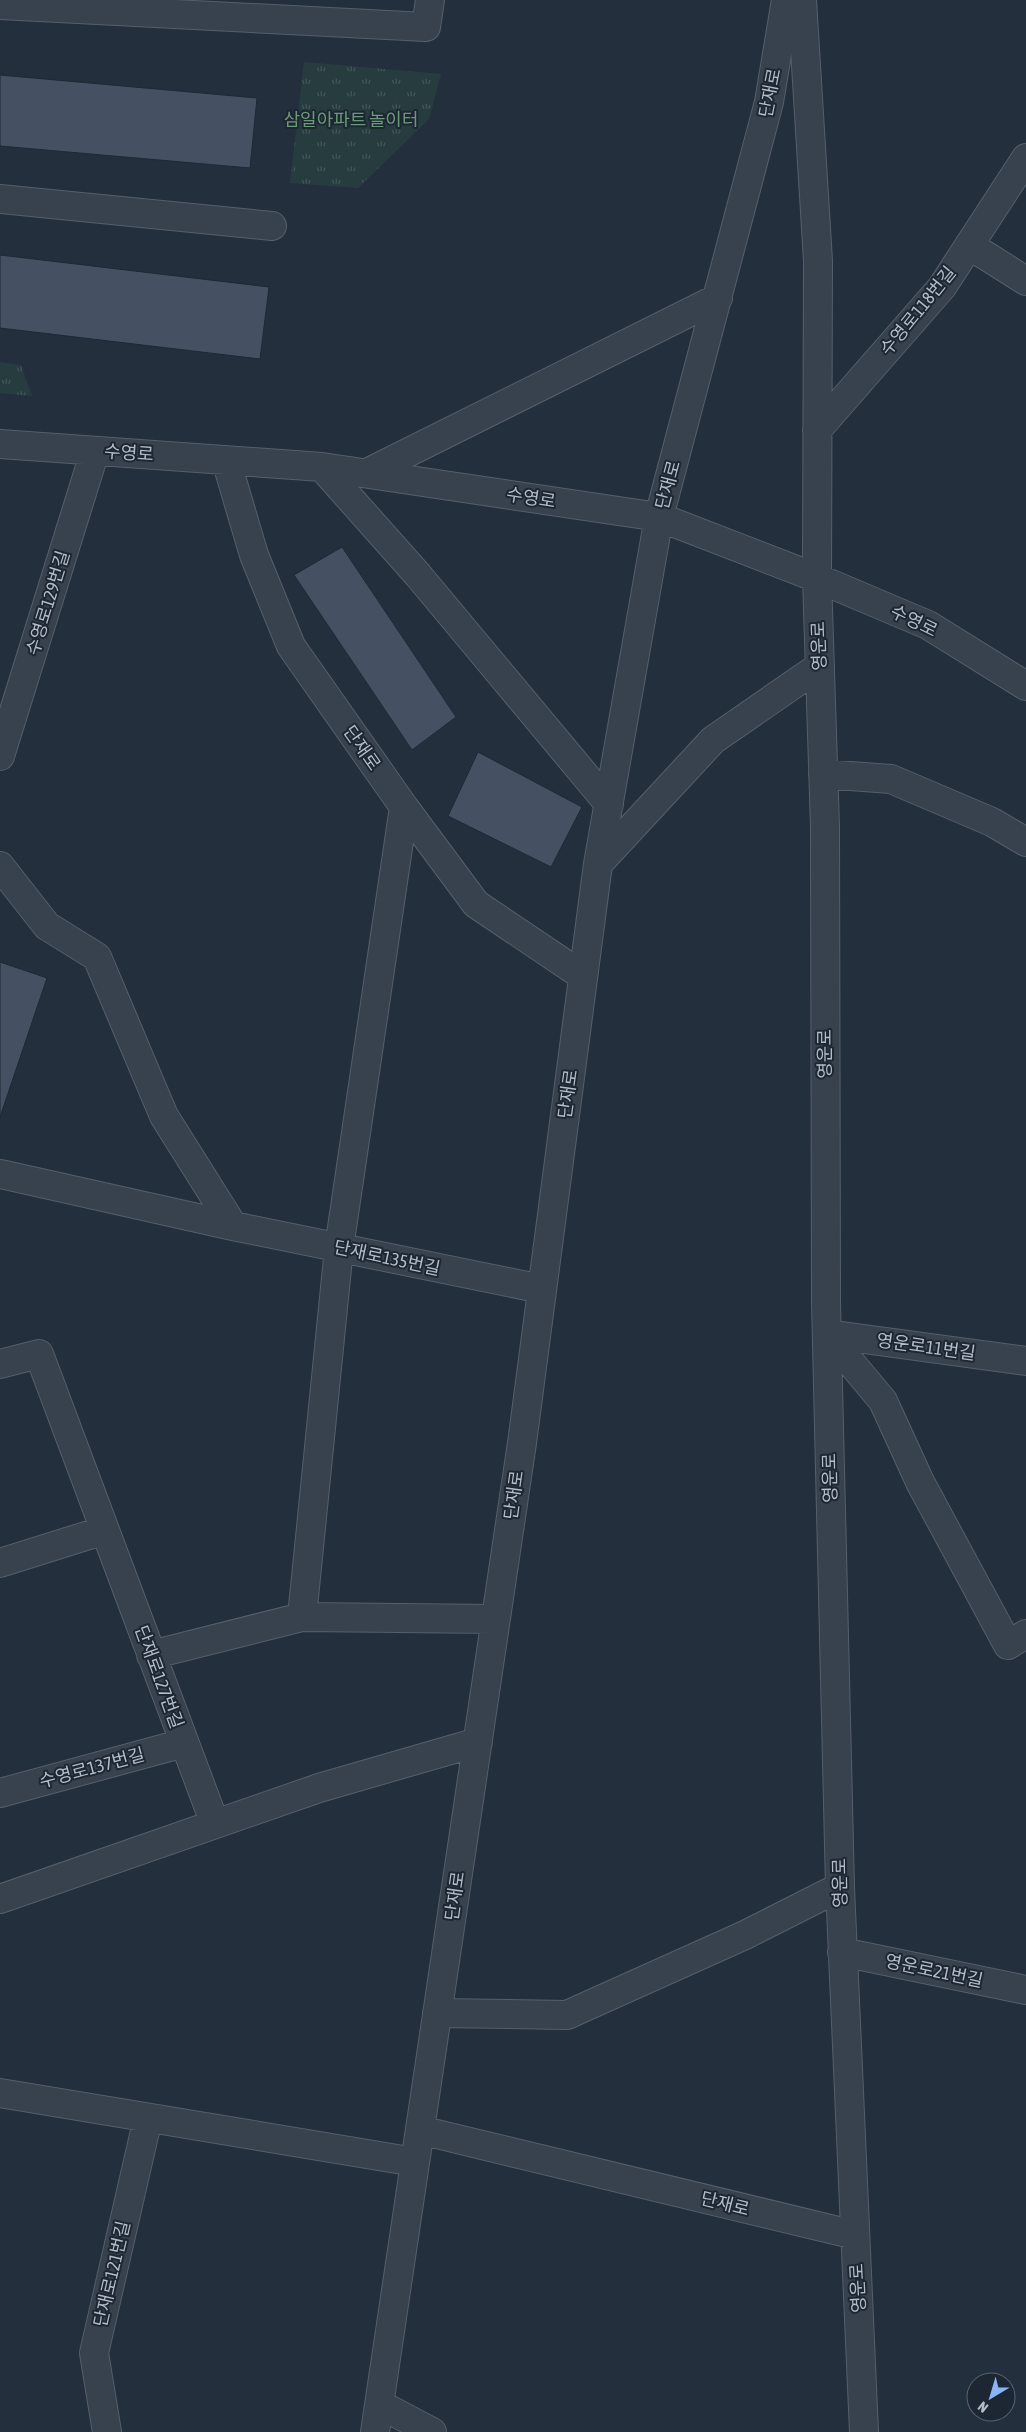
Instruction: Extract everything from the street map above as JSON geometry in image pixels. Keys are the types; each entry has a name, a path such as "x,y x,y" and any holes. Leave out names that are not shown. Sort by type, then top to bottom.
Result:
{"street":[{"path":"0,5 426,27 430,0"},
{"name":"단재로","path":"375,2432 496,1618 598,864 659,517 769,102 786,0"},
{"name":"영운로","path":"802,0 818,261 818,578 823,774 827,1334 840,1887 864,2432"},
{"name":"수영로118번길","path":"817,430 942,287 1026,158"},
{"path":"0,200 272,226"},
{"path":"969,245 1026,281"},
{"path":"366,473 718,298"},
{"name":"수영로","path":"0,444 322,467 659,517 818,578 928,625 1026,686"},
{"name":"수영로129번길","path":"0,756 95,451"},
{"name":"단재로","path":"226,460 254,555 291,646 404,807 476,904 584,976"},
{"path":"322,467 418,575 609,804"},
{"path":"598,864 713,740 820,666"},
{"path":"823,774 891,779 992,822 1026,842"},
{"path":"302,1617 339,1248 404,807"},
{"path":"0,866 47,926 97,957 164,1116 233,1226"},
{"name":"단재로135번길","path":"0,1174 233,1226 542,1289"},
{"path":"827,1334 883,1401 920,1482 1008,1645 1026,1634"},
{"name":"영운로11번길","path":"827,1334 1026,1360"},
{"path":"0,1364 39,1354 105,1530 0,1563"},
{"name":"단재로127번길","path":"105,1530 215,1824"},
{"path":"151,1655 302,1617 496,1618"},
{"path":"0,1899 319,1788 478,1742"},
{"name":"수영로137번길","path":"0,1793 184,1744"},
{"path":"437,2013 567,2015 745,1935 840,1887"},
{"name":"영운로21번길","path":"842,1952 1026,1990"},
{"path":"0,2093 415,2162"},
{"name":"단재로121번길","path":"107,2432 94,2353 148,2118"},
{"name":"단재로","path":"420,2130 855,2235"},
{"path":"379,2404 432,2432"}],"green space":[{"name":"삼일아파트 놀이터","path":"304,62 441,74 429,119 358,188 290,183"},
{"path":"0,362 21,365 32,396 0,393"}],"building":[{"path":"0,75 257,98 250,168 0,146"},
{"path":"0,255 269,287 260,359 0,328"},
{"path":"342,547 456,717 412,750 294,575"},
{"path":"478,752 582,807 551,867 448,816"},
{"path":"0,962 47,978 0,1117"}]}
